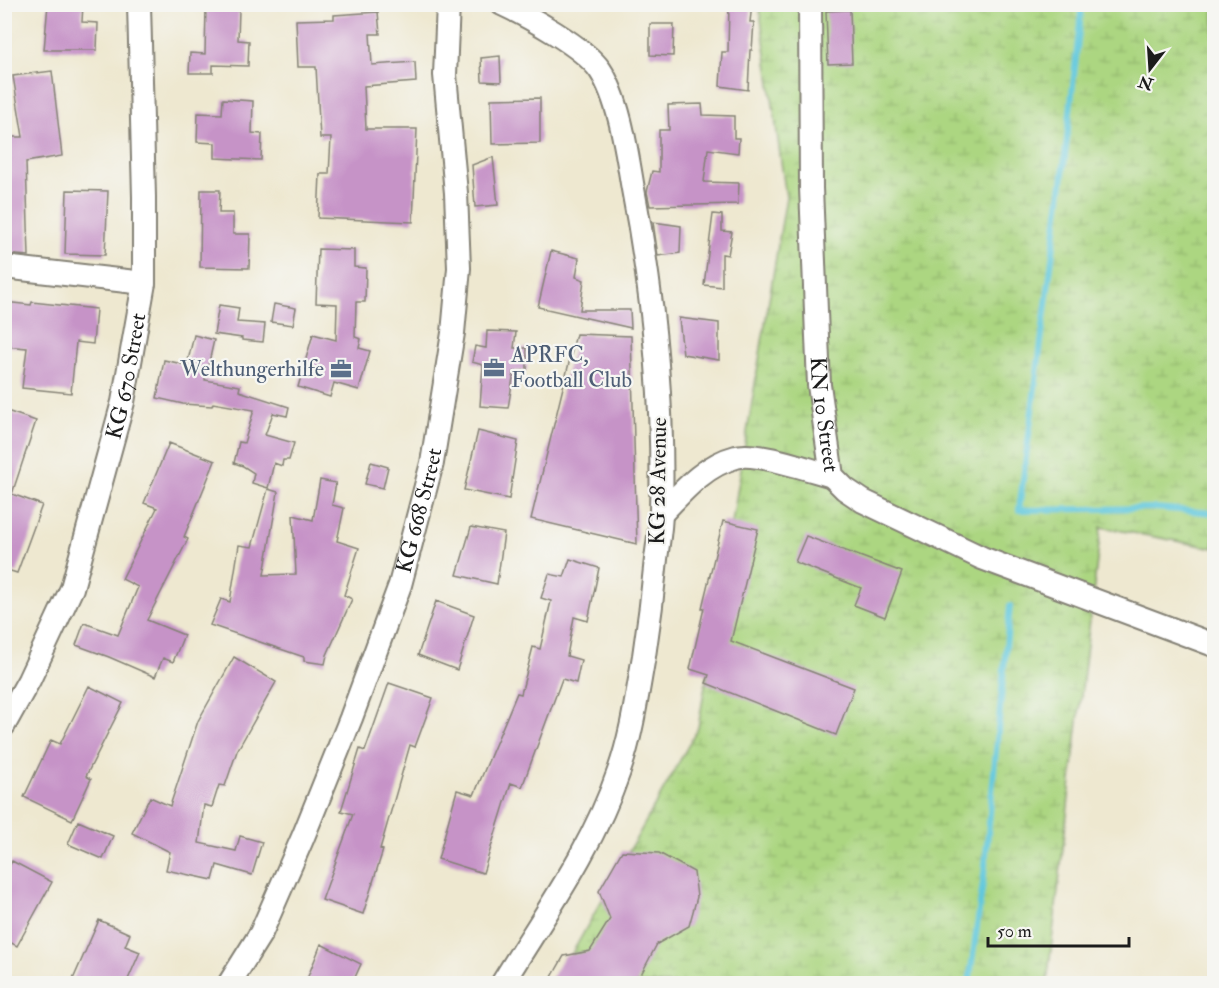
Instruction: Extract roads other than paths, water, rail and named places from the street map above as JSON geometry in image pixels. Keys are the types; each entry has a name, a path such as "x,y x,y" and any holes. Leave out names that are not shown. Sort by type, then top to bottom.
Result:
{"street":[{"name":"KG 670 Street","path":"4,725 29,680 72,588 123,402 144,283 139,4"},
{"name":"KG 668 Street","path":"229,984 261,933 351,718 400,585 432,463 453,333 459,268 456,193 445,75 448,4"},
{"name":"KG 28 Avenue","path":"502,4 524,15 582,52 600,69 614,102 634,192 647,278 658,387 662,513 649,621 636,702 619,772 599,821 579,858 502,984"},
{"name":"KN 10 Street","path":"810,4 811,188 819,385 832,476 845,489 863,501 982,558 1215,645"},
{"path":"4,267 144,283"},
{"path":"662,513 693,481 710,468 737,456 757,457 832,476"}],"waterway":[{"path":"1082,4 1062,183 1019,510 1155,508 1214,513"},
{"path":"969,984 984,875 1010,606"}],"place":[{"name":"APRFC, Football Club","path":"494,368"},
{"name":"Welthungerhilfe","path":"341,369"}]}
